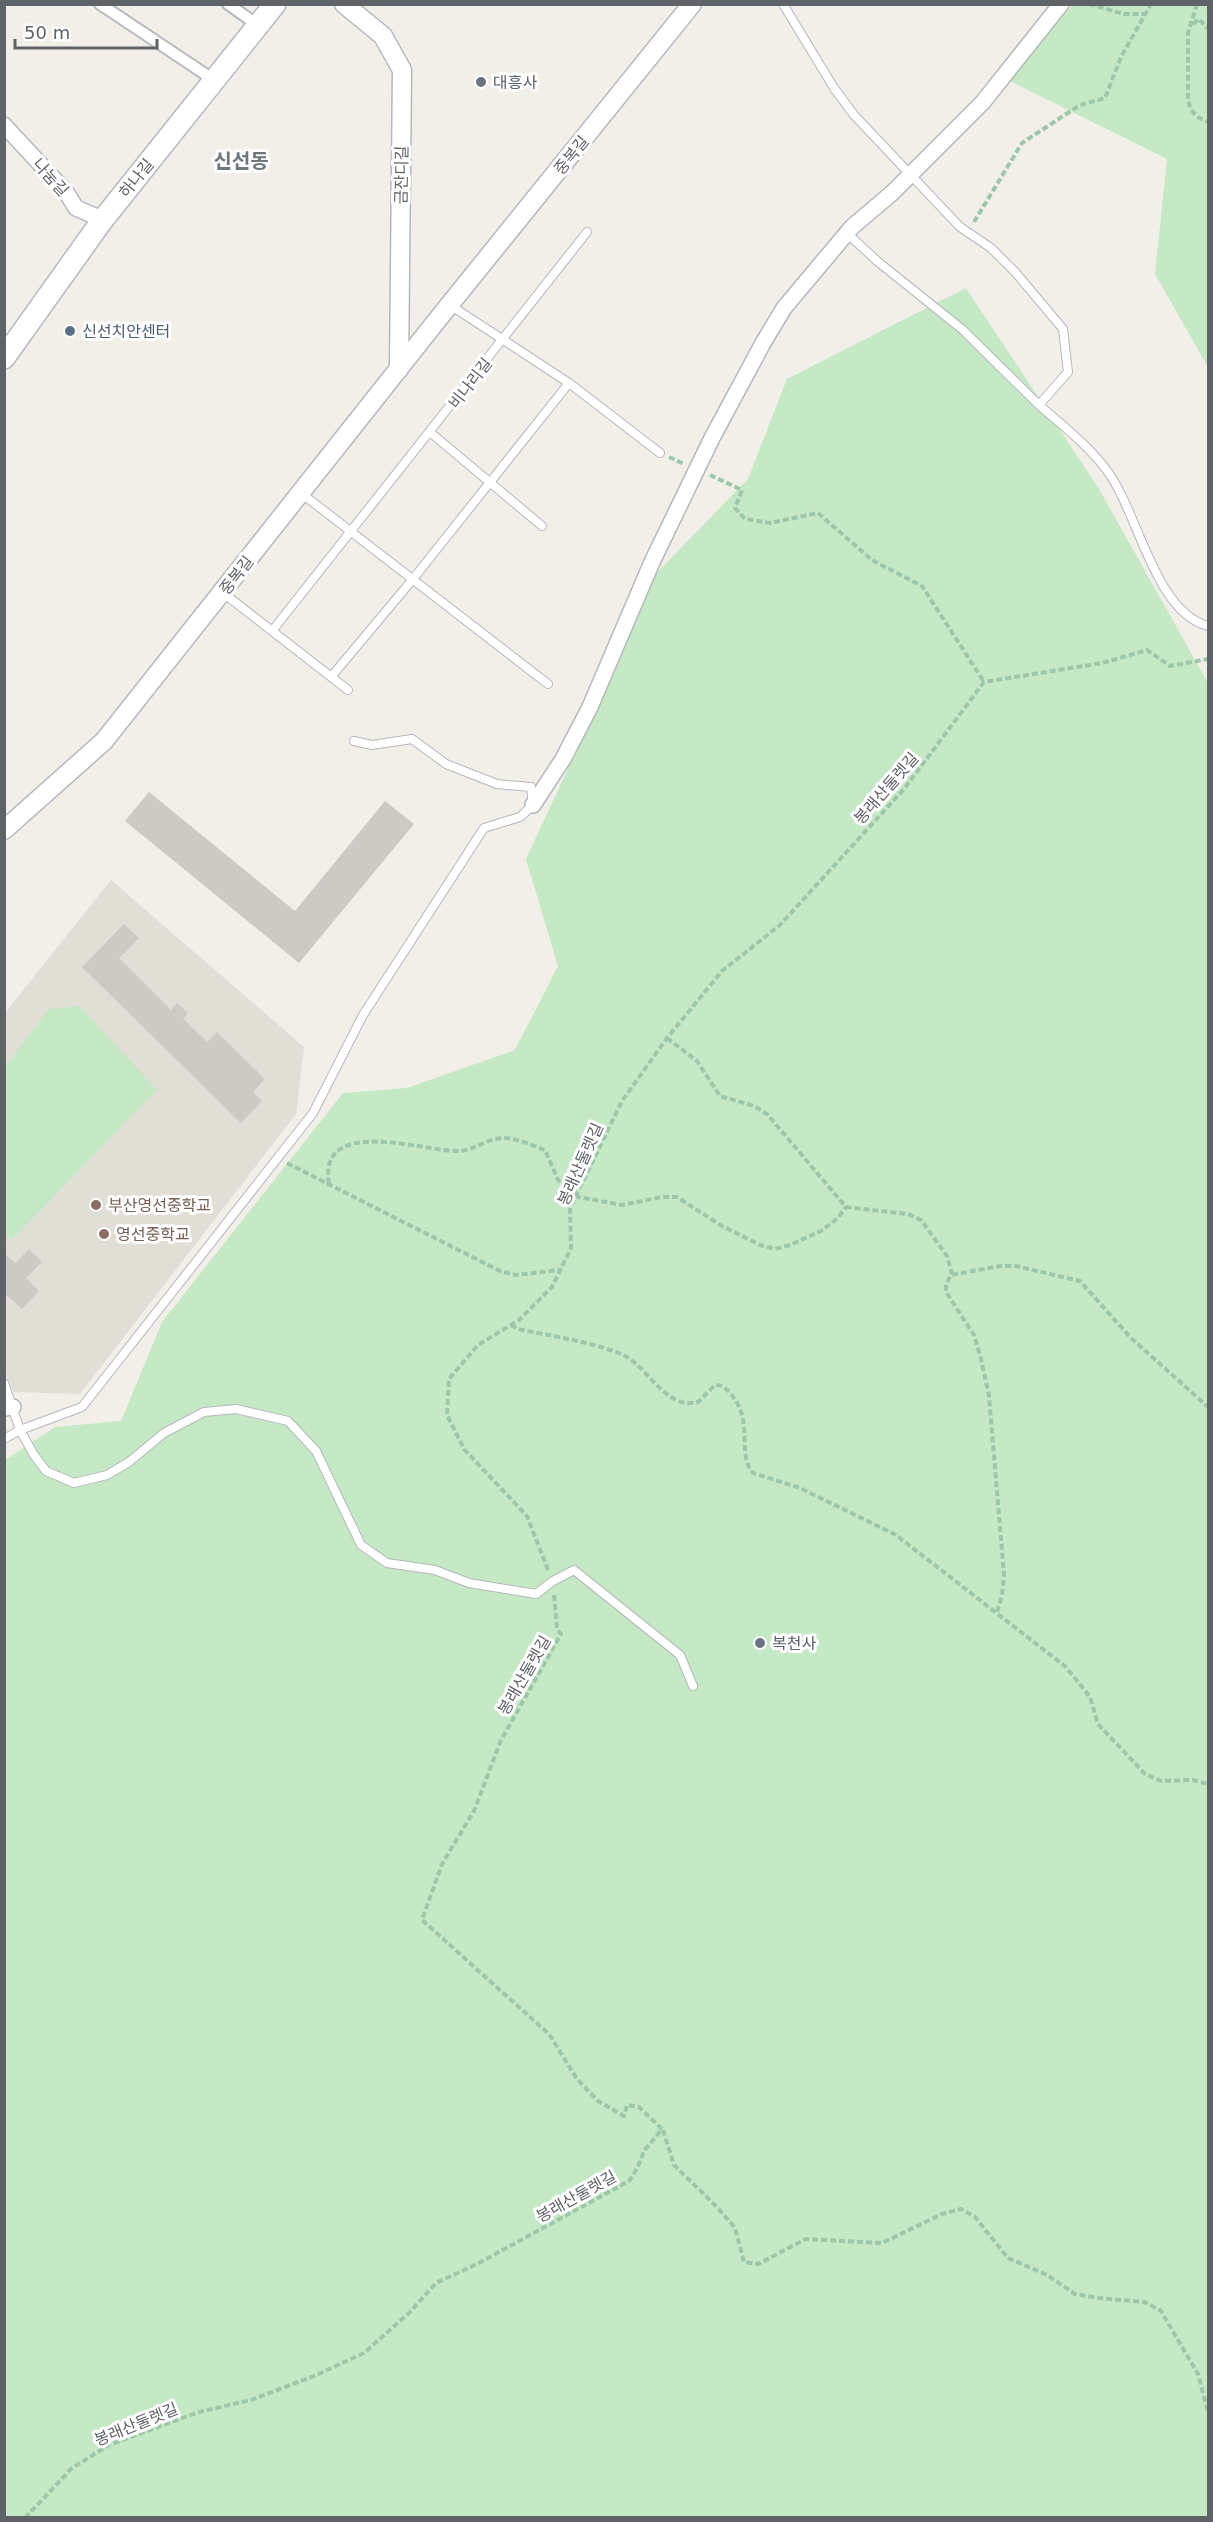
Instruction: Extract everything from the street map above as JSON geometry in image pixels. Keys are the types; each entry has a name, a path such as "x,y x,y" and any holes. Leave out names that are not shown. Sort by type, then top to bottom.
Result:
{"main road":[{"name":"하나길","path":"4,358 100,222 275,4"}],"street":[{"path":"100,4 214,80"},
{"path":"228,4 259,26"},
{"name":"금잔디길","path":"344,4 383,36 402,70 399,369"},
{"name":"중복길","path":"4,830 104,741 692,4"},
{"path":"533,805 563,759 590,707 652,562 763,343 784,308 847,233 911,176 983,102 1061,4"},
{"name":"나눔길","path":"4,125 66,192 76,208 97,217 100,222"}],"lane":[{"path":"783,4 834,88 854,115 968,233 991,248 1016,273 1063,329 1068,372 1039,405"},
{"name":"비나리길","path":"272,631 587,232"},
{"path":"847,233 877,261 963,330 1039,405 1081,441 1109,473 1142,537 1162,586 1187,616 1209,626"},
{"path":"450,305 569,383 660,453"},
{"path":"331,677 413,579 569,383"},
{"path":"430,433 542,526"},
{"path":"301,493 548,684"},
{"path":"222,592 348,690"},
{"path":"4,1439 20,1430 82,1407 313,1113 363,1016 484,828 520,817 533,805 531,787 498,784 446,764 412,739 372,745 354,741"},
{"path":"4,1383 9,1408 34,1455 46,1471 74,1483 107,1475 129,1462 164,1433 204,1412 236,1409 288,1420 316,1451 361,1545 380,1559 387,1563 435,1570 469,1583 536,1594 553,1581 574,1570 680,1654 693,1686"}],"path":[{"path":"1089,4 1124,14 1147,14"},
{"path":"968,233 1022,143 1080,105 1105,98 1121,57 1151,4"},
{"path":"1197,4 1188,33 1190,109 1195,116 1209,122"},
{"path":"1188,33 1197,19 1209,29"},
{"path":"660,453 742,490 735,508 745,519 770,523 818,513 872,560 922,586 984,682 1102,663 1147,650 1170,666 1209,659"},
{"name":"봉래산둘렛길","path":"25,2517 72,2468 109,2445 199,2412 251,2400 314,2376 364,2353 409,2313 436,2283 477,2264 629,2181 644,2151 663,2129 639,2107 627,2105 624,2116 598,2101 577,2079 549,2034 422,1920 442,1864 474,1811 501,1740 561,1634 556,1629 553,1581 527,1516 464,1449 447,1415 449,1379 478,1345 519,1320 552,1287 571,1248 570,1208 622,1101 667,1038 722,971 780,925 904,789 984,682"},
{"path":"667,1038 697,1061 720,1096 754,1106 767,1114 846,1207 908,1214 921,1220 947,1256 952,1274 946,1284 946,1292 974,1335 989,1396 1004,1575 1002,1596 997,1612"},
{"path":"329,1184 328,1165 332,1157 346,1146 361,1141 381,1141 459,1151 505,1137 545,1150 558,1180 576,1196 622,1205 662,1197 677,1197 722,1226 760,1245 775,1249 821,1231 838,1218 846,1207"},
{"path":"278,1157 507,1274 560,1270"},
{"path":"952,1274 1000,1266 1016,1266 1080,1281 1130,1337 1209,1407"},
{"path":"511,1325 518,1329 607,1350 626,1357 669,1396 682,1404 698,1402 715,1385 722,1386 735,1398 743,1412 747,1461 753,1473 800,1488 896,1535 1066,1667 1090,1697 1098,1724 1145,1774 1161,1781 1193,1780 1209,1784"},
{"path":"663,2129 674,2165 735,2228 744,2262 758,2264 806,2239 882,2243 942,2214 961,2209 975,2217 1008,2258 1047,2274 1075,2294 1145,2302 1161,2311 1198,2374 1209,2412"}],"shaded area":[{"name":"영선중학교","path":"111,880 304,1047 296,1114 80,1394 13,1392 5,1372 4,1014"}],"green space":[{"path":"1073,5 1208,5 1208,367 1155,274 1167,159 1000,76"},
{"path":"966,288 1099,489 1208,683 1208,2517 5,2518 5,1460 55,1427 121,1421 162,1322 343,1093 407,1088 515,1050 558,966 526,859 586,730 638,592 748,479 787,379"},
{"path":"80,1006 157,1090 12,1240 4,1232 5,1067 49,1009"}],"building":[{"path":"149,792 295,911 385,801 414,824 299,963 125,821"},
{"path":"124,924 139,938 119,958 171,1010 177,1003 188,1013 183,1019 207,1042 217,1032 265,1079 253,1092 262,1101 241,1123 82,967"},
{"path":"29,1249 42,1262 26,1278 39,1291 22,1309 4,1293 4,1253 15,1263"}],"place":[{"name":"대흥사","path":"481,82"},
{"name":"신선치안센터","path":"70,331"},
{"name":"부산영선중학교","path":"96,1205"},
{"name":"영선중학교","path":"104,1234"},
{"name":"복천사","path":"760,1643"}],"district":[{"name":"신선동","path":"241,161"}]}
